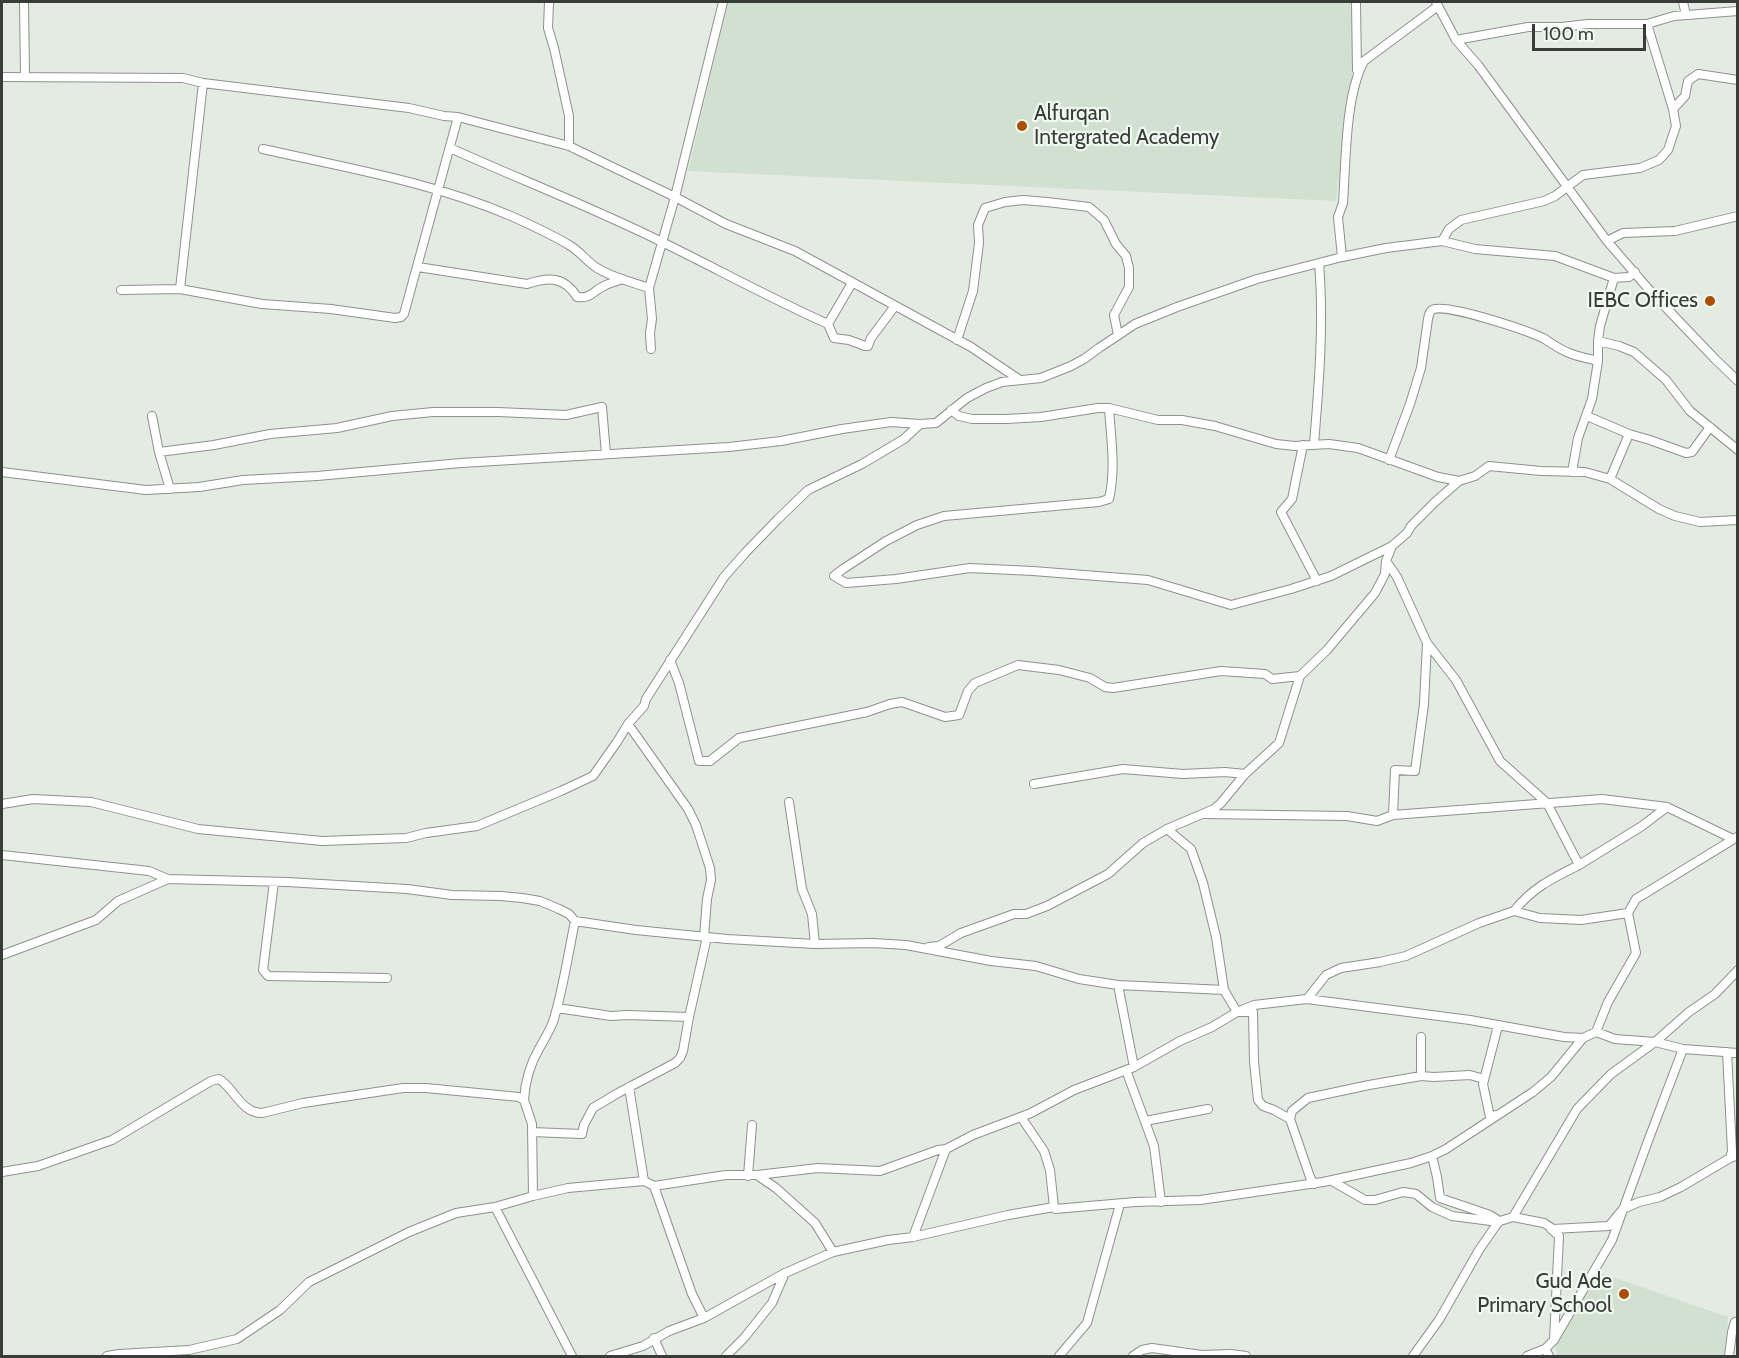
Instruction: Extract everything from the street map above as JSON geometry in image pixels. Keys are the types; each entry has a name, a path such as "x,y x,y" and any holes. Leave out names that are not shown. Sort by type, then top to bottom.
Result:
{"street":[{"path":"24,2 25,76"},
{"path":"549,2 548,28 569,117 568,146"},
{"path":"651,349 652,320 649,288 675,197 723,2"},
{"path":"1342,257 1338,217 1343,203 1352,98 1357,73 1356,2"},
{"path":"1683,2 1686,15"},
{"path":"1357,73 1364,61 1437,4 1456,40 1478,65 1607,241 1652,293 1737,381"},
{"path":"1456,40 1528,27 1647,24 1674,16 1737,11"},
{"path":"1442,241 1449,230 1461,220 1544,201 1583,175 1640,168 1659,160 1668,150 1676,126 1647,24"},
{"path":"1673,109 1685,96 1688,81 1698,74 1737,80"},
{"path":"2,77 183,78 409,108 458,117 568,146 726,224 795,251 971,347 1020,380"},
{"path":"180,290 203,82"},
{"path":"122,290 180,290 262,304 401,317 404,314 418,267 458,117"},
{"path":"450,148 720,270 766,296 828,324 834,338 868,346 871,338 895,306"},
{"path":"263,149 437,189 511,216 571,246 597,268 649,288"},
{"path":"957,340 973,291 979,243 978,225 985,208 1023,200 1089,207 1104,220 1116,244 1126,256 1130,268 1129,287 1114,315 1118,335"},
{"path":"1607,241 1623,233 1675,231 1737,216"},
{"path":"2,472 146,490 170,489 243,480 750,444 781,441 891,422 936,423 967,398 986,388 1002,382 1041,378 1071,366 1135,324 1200,298 1257,279 1342,257 1386,248 1442,241 1475,249 1555,256 1614,278 1629,277 1635,272"},
{"path":"1314,444 1321,337 1319,263"},
{"path":"418,267 527,284 544,279 561,281 572,288 578,297 584,298 591,296 602,286 623,279"},
{"path":"1572,472 1578,438 1592,399 1599,361 1600,327 1614,278"},
{"path":"828,324 852,283"},
{"path":"1389,460 1421,368 1428,318 1433,309 1471,314 1514,326 1568,353 1599,361"},
{"path":"1598,341 1634,352 1666,380 1690,411 1737,450"},
{"path":"159,452 214,445 270,434 337,428 392,416 433,412 498,412 566,416 602,407 606,454"},
{"path":"951,410 959,416 972,419 1041,417 1109,408 1158,420 1182,420 1215,426 1276,444 1302,446 1314,444 1358,448 1438,477 1459,481"},
{"path":"1109,408 1114,460 1113,482 1109,499 1099,502 944,516 917,525 886,541 834,576 846,583 896,579 970,568 1033,571 1148,580 1231,605 1317,581 1341,572 1392,546 1459,481 1475,476 1489,466 1585,472 1610,479 1659,509 1675,516 1700,522 1737,520"},
{"path":"152,416 159,452 170,489"},
{"path":"1587,416 1629,434 1686,453 1692,452 1710,427"},
{"path":"2,804 33,799 91,802 198,829 322,841 406,838 477,826 593,776 628,724 644,706 670,660 724,577 746,552 808,490 888,449 904,439 920,424"},
{"path":"1610,479 1629,434"},
{"path":"1302,446 1292,499 1281,512 1317,581"},
{"path":"924,948 939,946 961,933 1014,914 1026,914 1047,906 1108,874 1143,843 1167,829 1214,809 1221,803 1245,774 1279,743 1300,676 1327,650 1375,593 1385,574 1386,561 1392,546"},
{"path":"1386,561 1397,577 1427,643 1455,680 1500,761 1547,804 1579,865"},
{"path":"1393,815 1395,770 1415,771 1424,704 1427,643"},
{"path":"670,660 679,683 699,761 710,761 739,738 867,712 890,704 902,702 945,717 959,715 968,691 975,683 1018,665 1059,670 1090,678 1105,687 1113,688 1221,671 1264,674 1272,679 1300,676"},
{"path":"532,1132 582,1134 593,1108 675,1063 683,1051 705,937 707,899 711,880 710,868 696,825 688,809 628,724"},
{"path":"1034,784 1123,769 1183,774 1225,772 1245,774"},
{"path":"1201,814 1347,816 1377,820 1393,815 1602,799 1667,807 1735,838"},
{"path":"789,802 802,889 812,914 815,944"},
{"path":"1307,999 1326,975 1341,968 1406,956 1479,923 1514,911 1525,897 1642,826 1667,807"},
{"path":"1167,829 1191,849 1203,883 1216,937 1224,990 1237,1012"},
{"path":"1596,1032 1608,1002 1636,953 1628,913 1636,899 1735,838"},
{"path":"2,855 148,871 168,879 407,889 433,894 522,898 559,909 570,914 575,921 636,930 815,944 906,945 991,961 1036,966 1079,979 1118,986 1224,990"},
{"path":"2,956 96,920 118,902 168,879"},
{"path":"274,882 262,970 268,976 387,978"},
{"path":"1514,911 1540,918 1581,920 1628,913"},
{"path":"532,1196 531,1116 525,1100 525,1086 529,1070 540,1045 547,1038 557,1008 575,921"},
{"path":"1513,1217 1577,1108 1611,1074 1715,994 1737,970"},
{"path":"1118,986 1130,1068 1154,1146 1161,1202"},
{"path":"107,1356 189,1350 237,1339 280,1310 309,1282 409,1232 456,1213 495,1207 568,1188 644,1180 654,1186 726,1175 752,1176 818,1168 880,1171 946,1149 973,1135 1031,1113 1074,1090 1130,1068 1254,1005 1307,999 1470,1020 1544,1034 1583,1038"},
{"path":"557,1008 611,1016 689,1017"},
{"path":"1237,1012 1252,1012 1258,1100 1263,1106 1290,1119"},
{"path":"1497,1026 1483,1084 1490,1117 1497,1115"},
{"path":"1484,1078 1470,1075 1421,1076 1308,1098 1292,1111 1290,1119 1310,1178 1314,1184 1392,1168 1432,1156 1533,1092 1551,1077 1583,1038 1596,1032 1628,1041 1655,1042 1683,1049 1737,1053"},
{"path":"1421,1036 1421,1076"},
{"path":"1527,1356 1547,1353 1612,1240 1683,1049"},
{"path":"1413,1356 1439,1320 1479,1250 1498,1223 1513,1217 1544,1223 1553,1229 1609,1226 1623,1209 1660,1197 1734,1157 1727,1052"},
{"path":"2,1172 38,1166 112,1140 211,1081 219,1079 249,1111 256,1113 303,1103 403,1088 519,1097 525,1100"},
{"path":"629,1087 644,1180"},
{"path":"1145,1121 1208,1109"},
{"path":"1021,1117 1044,1151 1050,1170 1054,1207"},
{"path":"752,1125 752,1176"},
{"path":"913,1237 946,1149"},
{"path":"1432,1156 1440,1198 1491,1215 1498,1223"},
{"path":"752,1176 776,1188 815,1223 833,1252"},
{"path":"610,1356 643,1346 654,1338 704,1318 785,1273 833,1252 1054,1207 1055,1209 1200,1200 1327,1181 1365,1200 1375,1200 1403,1192 1416,1194 1432,1207 1452,1216 1498,1223"},
{"path":"654,1186 692,1294 704,1318"},
{"path":"1059,1356 1087,1323 1120,1204"},
{"path":"495,1207 572,1356"},
{"path":"1544,1223 1559,1236 1554,1340"},
{"path":"726,1356 772,1303 785,1273"},
{"path":"1729,1356 1732,1332 1737,1322"},
{"path":"654,1338 662,1356"},
{"path":"1133,1356 1142,1350 1152,1348 1202,1355 1246,1356"}],"shaded area":[{"name":"Alfurqan Intergrated Academy","path":"728,2 1353,2 1352,81 1336,201 688,171"},
{"name":"Gud Ade Primary School","path":"1598,1272 1728,1317 1726,1356 1557,1356 1555,1345"}],"place":[{"name":"Alfurqan Intergrated Academy","path":"1022,126"},
{"name":"IEBC Offices","path":"1710,301"},
{"name":"Gud Ade Primary School","path":"1624,1294"}]}
